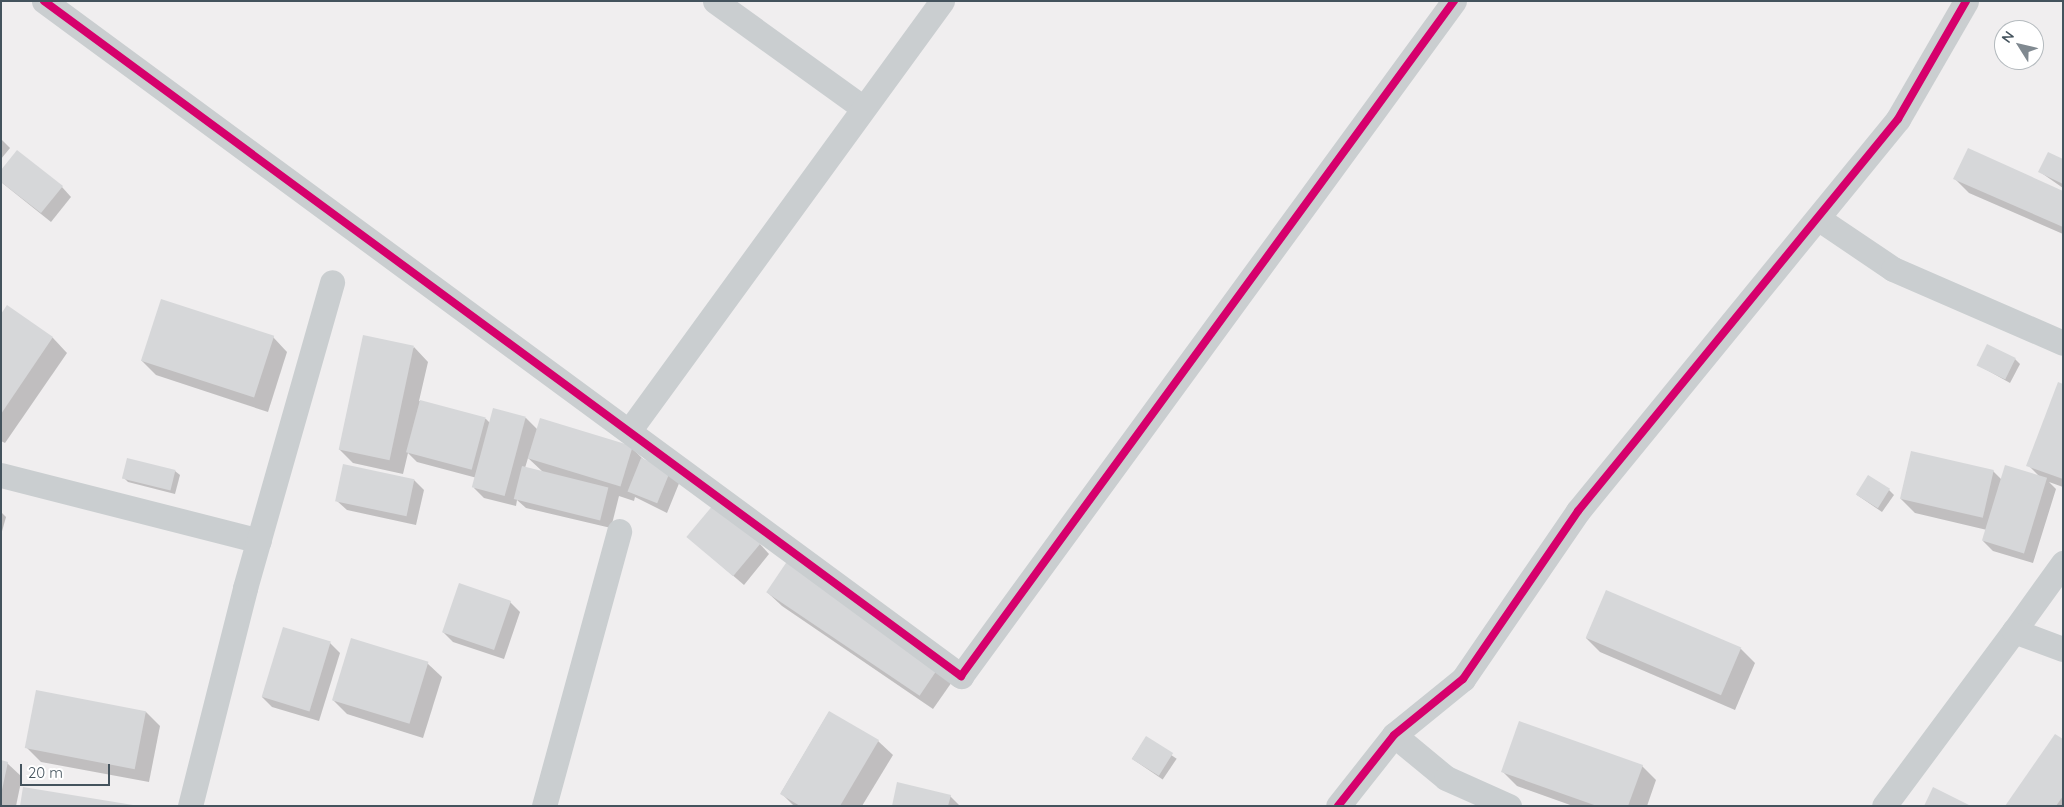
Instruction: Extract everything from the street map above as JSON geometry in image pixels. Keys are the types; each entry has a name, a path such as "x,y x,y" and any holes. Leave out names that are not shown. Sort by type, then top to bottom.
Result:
{"street":[{"path":"44,1 961,676 1454,1"},
{"path":"715,1 862,107"},
{"path":"629,431 862,107 942,1"},
{"path":"1338,806 1394,734 1463,679 1578,511 1819,219 1898,118 1966,1"},
{"path":"1819,219 1893,269 2063,343"},
{"path":"190,806 258,541 332,282"},
{"path":"1,475 258,541"},
{"path":"544,806 619,532"},
{"path":"1884,806 2063,563"},
{"path":"2014,631 2063,649"},
{"path":"1394,734 1446,778 1509,806"}],"building":[{"path":"1968,148 2063,191 2063,227 1953,179"},
{"path":"17,150 63,186 41,213 1,182 1,170"},
{"path":"2048,152 2063,159 2063,184 2038,172"},
{"path":"161,299 274,336 254,398 141,361"},
{"path":"7,305 53,337 1,414 1,314"},
{"path":"363,335 414,346 390,460 339,449"},
{"path":"1987,344 2016,358 2005,380 1976,366"},
{"path":"2058,382 2063,384 2063,479 2026,466"},
{"path":"420,400 486,418 472,470 406,452"},
{"path":"493,408 526,417 505,496 472,487"},
{"path":"540,418 633,446 620,487 528,458"},
{"path":"1911,451 1994,470 1983,518 1900,499"},
{"path":"127,458 176,470 170,490 122,478"},
{"path":"641,458 671,470 657,503 628,491"},
{"path":"343,464 414,479 407,516 335,501"},
{"path":"2005,465 2047,478 2024,553 1982,541"},
{"path":"522,466 608,488 600,521 514,499"},
{"path":"1868,475 1890,489 1878,508 1856,495"},
{"path":"714,504 761,543 733,576 686,537"},
{"path":"788,560 941,663 920,696 766,592"},
{"path":"459,583 511,601 494,650 442,632"},
{"path":"1606,590 1741,647 1721,695 1586,638"},
{"path":"283,627 331,642 309,711 262,697"},
{"path":"351,638 428,662 409,724 332,700"},
{"path":"36,690 146,711 135,769 25,748"},
{"path":"829,711 879,740 840,806 800,806 780,794"},
{"path":"1519,721 1643,765 1628,806 1597,806 1501,772"},
{"path":"2055,734 2063,739 2063,796 2056,806 2005,806"},
{"path":"1146,736 1173,753 1159,776 1132,759"},
{"path":"1,760 8,762 2,790 1,790"},
{"path":"897,782 951,795 948,806 892,806"},
{"path":"23,787 133,805 133,806 20,806"},
{"path":"1933,787 1971,806 1924,806"}],"cycle path":[{"path":"44,1 961,676 1454,1"},
{"path":"1338,806 1394,735 1463,679 1578,511 1898,119 1966,1"}]}
